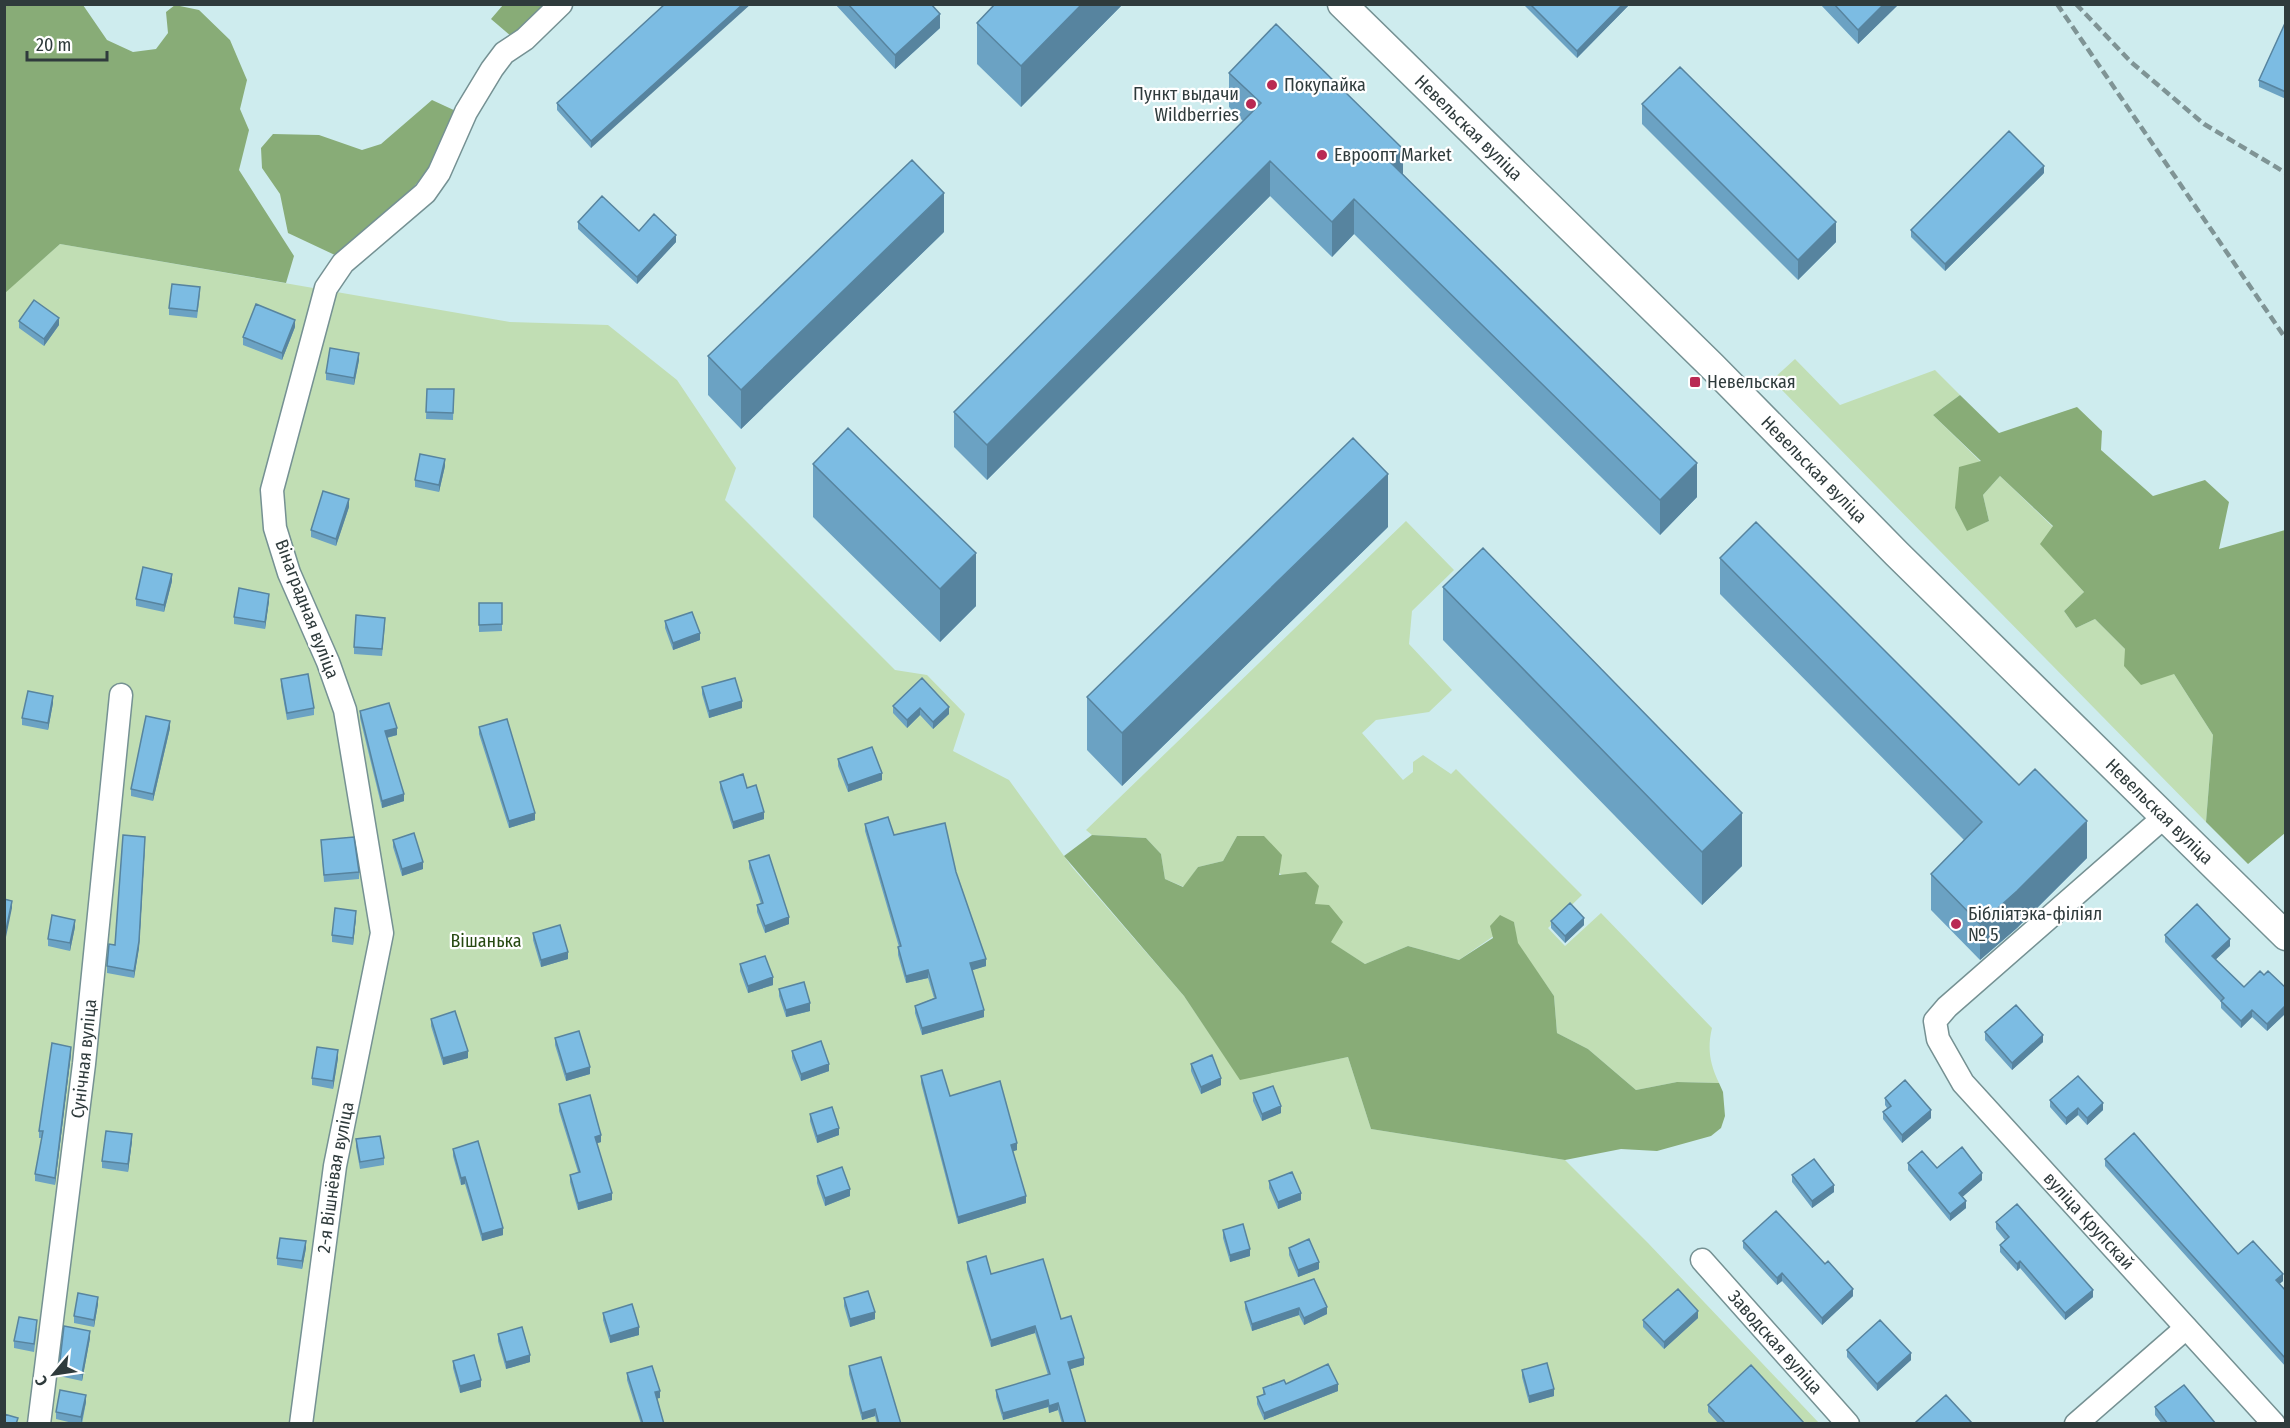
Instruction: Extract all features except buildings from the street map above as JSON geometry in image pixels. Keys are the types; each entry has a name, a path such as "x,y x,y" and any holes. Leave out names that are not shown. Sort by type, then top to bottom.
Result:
{"street":[{"name":"Вінаградная вуліца","path":"382,933 345,710 328,662 289,573 275,528 272,490 326,288 343,263 425,193 439,173 466,112 492,69 504,53 525,39 561,4"},
{"name":"Невельская вуліца","path":"1342,4 1712,366 2163,818 2286,936"},
{"name":"Сунічная вуліца","path":"39,1424 84,1064 121,695"},
{"name":"вуліца Крупскай","path":"2163,818 1947,1007 1935,1022 1938,1039 1963,1083 2274,1424"},
{"name":"2-я Вішнёвая вуліца","path":"301,1424 335,1166 382,933"},
{"name":"Заводская вуліца","path":"1702,1260 1848,1424"},
{"path":"2076,1424 2186,1328"}],"green space":[{"path":"5,4 83,5 107,40 133,52 156,49 168,33 166,12 175,5 199,10 230,40 247,80 240,109 249,130 239,170 294,256 286,283 60,244 5,293"},
{"path":"503,5 546,5 512,37 491,19"},
{"path":"432,100 458,112 433,164 407,195 337,256 288,233 280,194 262,168 261,148 273,134 319,135 362,150 381,144"},
{"name":"Вішанька","path":"60,244 510,322 608,325 677,380 736,468 725,500 895,670 927,675 965,714 953,751 1009,780 1072,867 1184,996 1240,1079 1348,1057 1371,1129 1565,1160 1648,1243 1819,1423 5,1423 4,293"},
{"path":"1795,359 1840,405 1935,370 1960,395 1933,415 1981,462 1955,508 1967,530 1989,521 1983,495 2000,476 2053,527 2041,544 2084,592 2064,611 2076,628 2095,619 2125,649 2174,674 2213,735 2206,822 1772,380"},
{"path":"1960,395 1999,433 2077,407 2102,431 2101,450 2153,496 2205,480 2229,502 2219,549 2285,530 2285,833 2248,864 2206,822 2213,735 2174,674 2141,685 2124,666 2125,649 2095,619 2076,628 2064,611 2084,592 2040,544 2053,526 2000,476 1983,495 1989,521 1967,531 1955,508 1959,467 1981,461 1933,415"},
{"path":"1406,521 1454,570 1412,611 1409,644 1452,690 1429,712 1376,720 1362,733 1403,780 1413,772 1413,762 1423,755 1451,774 1456,769 1582,895 1548,928 1565,946 1601,913 1712,1028 1710,1056 1719,1083 1677,1082 1636,1090 1588,1049 1557,1033 1554,996 1517,943 1514,922 1459,960 1408,946 1365,964 1330,942 1315,904 1237,836 1223,861 1198,867 1184,887 1165,879 1161,854 1146,838 1092,835 1086,830"},
{"path":"1092,835 1146,838 1161,854 1165,879 1183,887 1198,867 1223,861 1237,836 1264,836 1282,855 1279,875 1306,872 1319,886 1315,904 1329,905 1343,922 1331,942 1365,964 1408,946 1459,960 1493,938 1490,926 1500,915 1514,922 1518,943 1554,996 1557,1033 1588,1049 1636,1090 1677,1082 1719,1083 1723,1092 1725,1116 1721,1128 1711,1136 1657,1151 1621,1149 1565,1160 1371,1129 1348,1057 1240,1080 1184,996 1064,856"}],"railway":[{"path":"2057,4 2286,339"},
{"path":"2076,4 2131,62 2204,124 2286,173"}],"place":[{"name":"Покупайка","path":"1272,85"},
{"name":"Пункт выдачи Wildberries","path":"1251,104"},
{"name":"Евроопт Market","path":"1322,155"},
{"name":"Невельская","path":"1695,382"},
{"name":"Бібліятэка-філіял № 5","path":"1956,924"}]}
